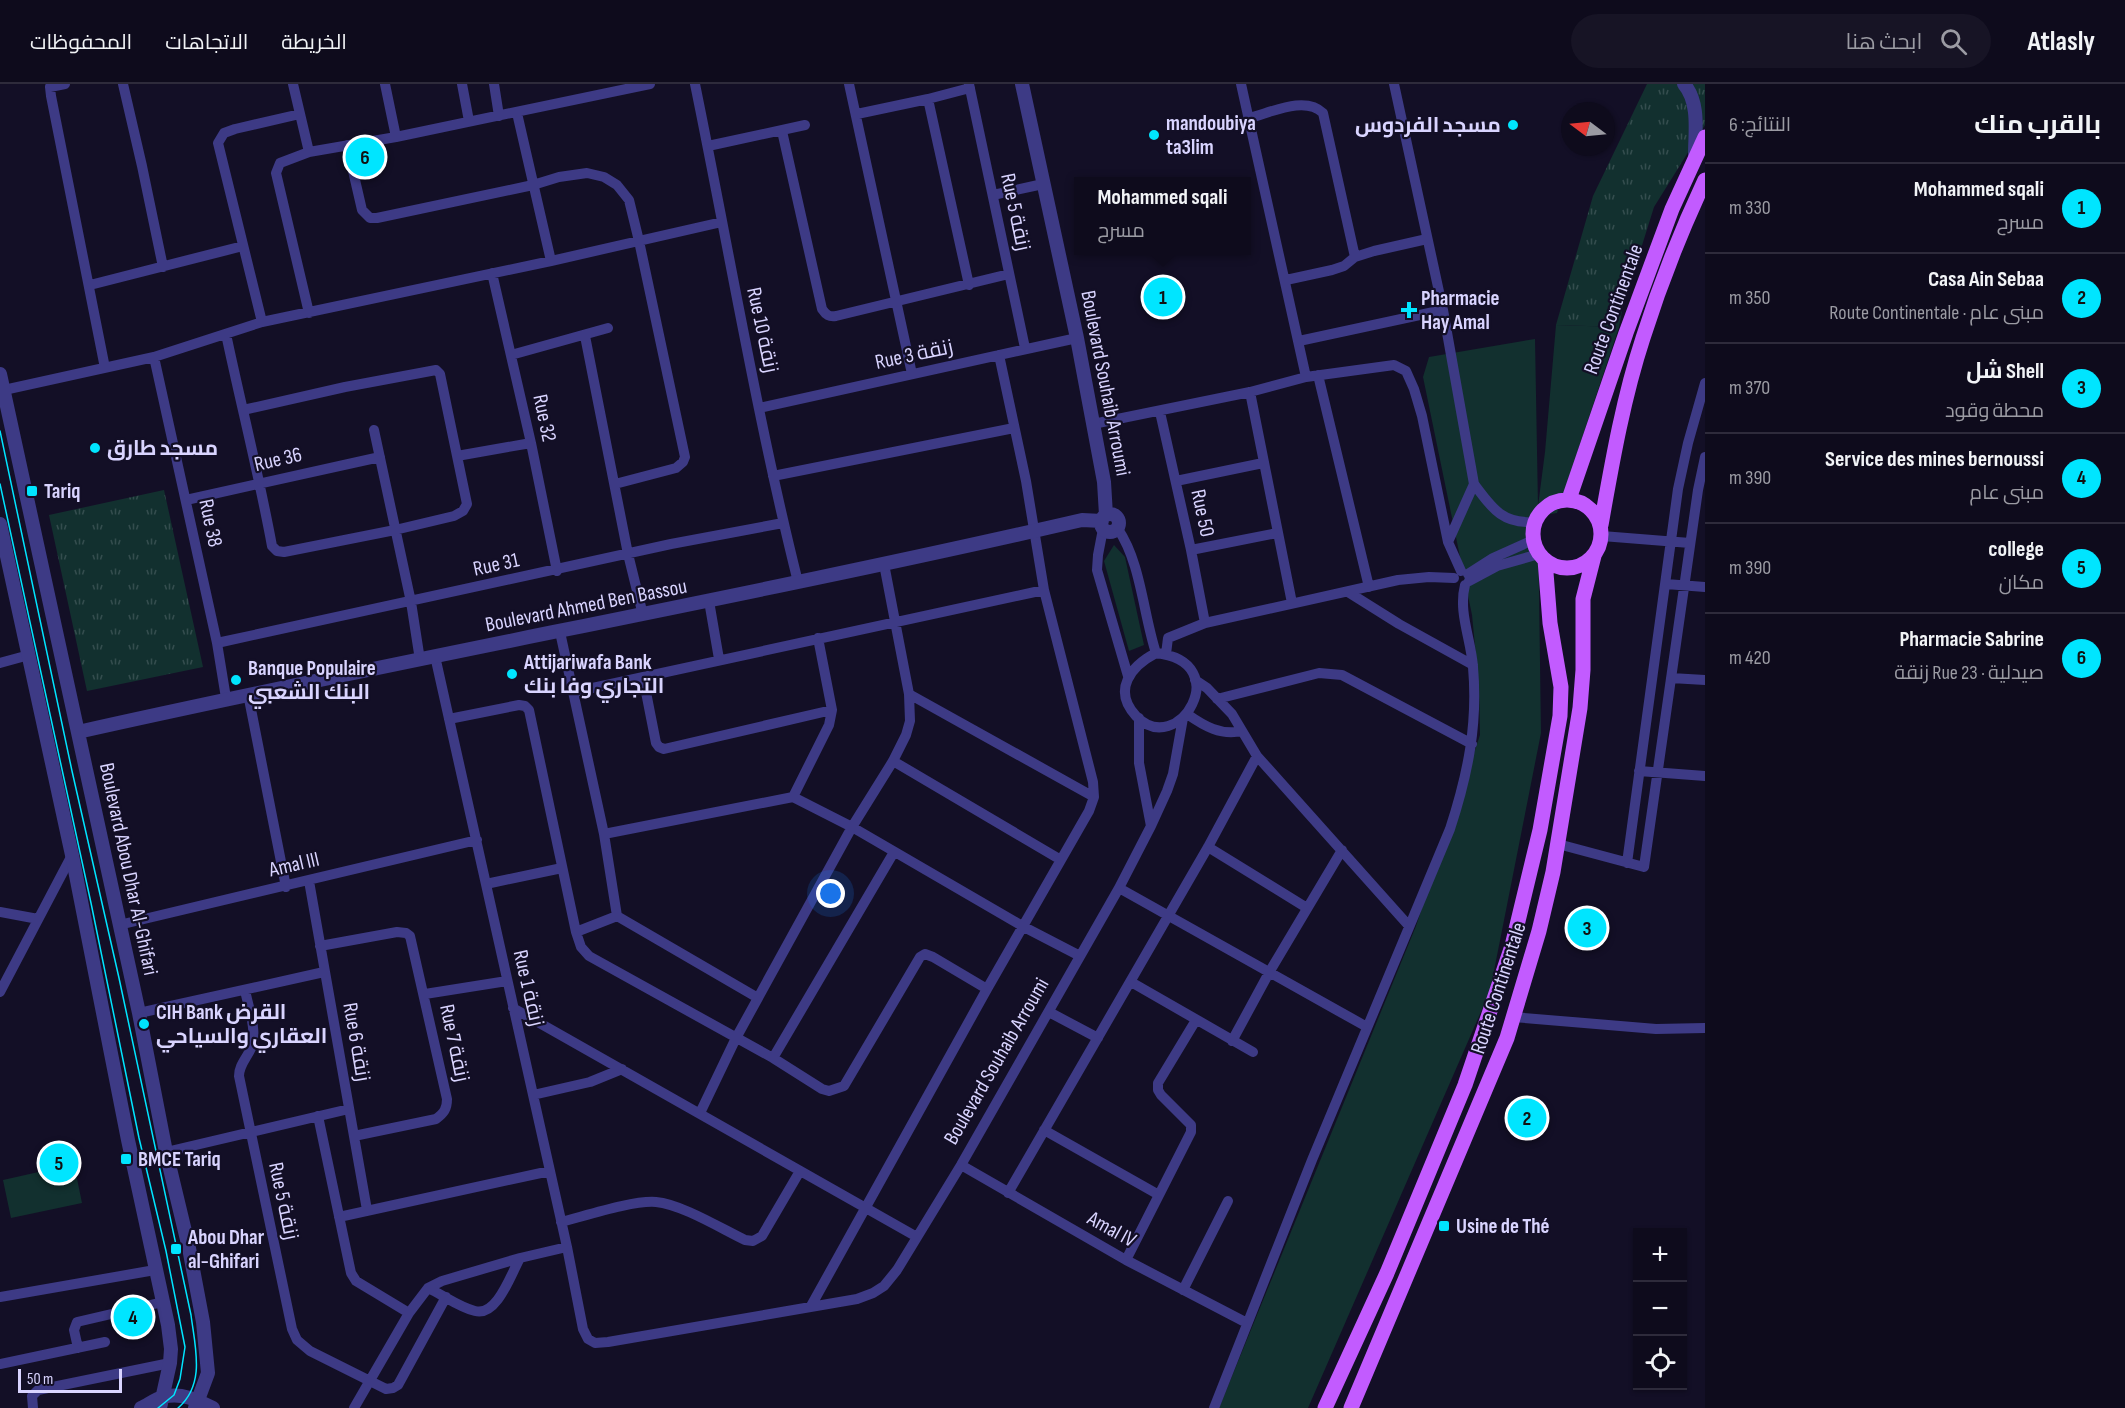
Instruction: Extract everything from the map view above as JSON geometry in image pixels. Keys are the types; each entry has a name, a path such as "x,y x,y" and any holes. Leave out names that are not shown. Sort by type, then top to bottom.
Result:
{"main road":[{"name":"Route Continentale","path":"1569,499 1637,301 1672,209 1705,137"},
{"name":"Route Continentale","path":"1601,531 1614,449 1642,339 1672,256 1705,180"},
{"path":"1569,499 1580,501 1589,507 1596,515 1601,531 1594,556 1586,563 1565,568 1554,566 1539,552 1535,522 1543,509 1551,503 1569,499"},
{"name":"Route Continentale","path":"1325,1408 1387,1273 1465,1084 1512,946 1540,830 1560,716 1561,687 1539,552"},
{"name":"Route Continentale","path":"1351,1408 1507,1038 1539,931 1558,844 1580,708 1583,670 1583,599 1594,556"}],"street":[{"path":"65,84 50,87 51,96 105,368"},
{"path":"123,84 163,267"},
{"path":"293,84 309,152"},
{"path":"385,84 396,137"},
{"path":"462,84 469,121"},
{"path":"494,84 499,116"},
{"path":"309,314 276,173 280,163 309,152 396,137 650,84"},
{"name":"Rue 10 زنقة","path":"695,84 773,476 798,582"},
{"path":"849,84 898,301 912,374"},
{"path":"1241,84 1306,377"},
{"path":"1394,84 1443,310 1474,484 1489,504 1503,517 1521,523 1535,522"},
{"path":"1684,84 1689,90 1694,106 1695,155"},
{"name":"Boulevard Souhaib Arroumi","path":"1026,85 1043,184 1077,338 1104,482 1107,524 1098,555 1097,570 1128,676"},
{"path":"857,114 928,99 970,86"},
{"name":"Rue 5 زنقة","path":"970,86 1025,348"},
{"path":"928,99 969,285"},
{"path":"1249,118 1295,106 1313,107 1323,113 1355,257"},
{"path":"516,113 551,261"},
{"path":"262,322 218,142 224,133 235,129 300,114"},
{"path":"708,146 805,125"},
{"path":"782,131 822,309 830,317 1009,274"},
{"path":"347,145 362,210 370,218 587,173 604,177 617,185 629,200 684,457 683,462 676,468 615,484"},
{"path":"993,195 1043,184"},
{"path":"4,390 154,357 262,322 309,314 722,222"},
{"path":"1286,280 1338,268 1355,257 1427,239"},
{"path":"90,285 243,246"},
{"name":"Rue 32","path":"492,273 531,443 556,571"},
{"path":"1299,341 1443,310"},
{"path":"511,355 608,328"},
{"path":"226,334 272,546 276,551 284,552 394,530 454,516 463,511 466,496 440,374 436,370 345,387 243,410"},
{"path":"585,336 628,554 643,615"},
{"name":"Rue 3 زنقة","path":"759,408 1077,338"},
{"path":"811,1306 1089,811 1094,797 1094,782 1044,590 999,355"},
{"name":"Rue 38","path":"154,357 217,643 226,698"},
{"path":"1093,424 1160,412 1306,377 1394,364 1410,376 1422,416 1448,542 1464,578 1462,597 1473,665 1474,722 1472,744 1450,829 1367,1027 1214,1408"},
{"name":"Boulevard Abou Dhar Al-Ghifari","path":"0,374 139,1014 166,1152 189,1248 203,1322 208,1373 197,1404"},
{"path":"1318,375 1369,587"},
{"path":"1627,863 1678,489 1705,383"},
{"path":"1250,392 1292,603"},
{"name":"Rue 50","path":"1160,412 1205,623"},
{"path":"773,476 1014,428"},
{"path":"374,430 411,602 420,660"},
{"path":"457,456 531,443"},
{"name":"Rue 36","path":"186,500 380,457"},
{"path":"1558,844 1644,867 1690,543 1702,491 1705,457"},
{"path":"1176,481 1263,463"},
{"path":"1448,542 1474,484"},
{"path":"1678,489 1702,491"},
{"name":"Boulevard Ahmed Ben Bassou","path":"78,732 226,698 643,615 1082,520 1107,524"},
{"name":"Rue 31","path":"217,643 628,554 783,523"},
{"path":"0,524 72,855 128,1140 168,1325 171,1349 163,1404"},
{"name":"Boulevard Souhaib Arroumi","path":"1107,524 1127,542 1135,567 1147,626 1161,653"},
{"path":"1601,531 1690,543"},
{"path":"1191,550 1277,533"},
{"path":"1161,653 1184,663 1195,680 1197,690 1195,700 1185,716 1173,724 1161,726 1149,724 1131,710 1126,699 1126,687 1128,676 1134,667 1161,653 1168,638 1205,623 1411,578 1464,578 1493,558 1539,552"},
{"path":"700,1113 736,1038 852,827 893,761 906,735 910,721 909,694 884,564"},
{"path":"1666,584 1705,587"},
{"path":"574,692 1044,590"},
{"path":"1348,592 1399,624 1473,665"},
{"path":"709,601 719,659"},
{"path":"560,632 604,834 617,916"},
{"path":"793,797 829,725 832,710 818,638"},
{"path":"0,663 29,655"},
{"name":"Rue 1 زنقة","path":"435,656 567,1247 583,1329"},
{"path":"1217,699 1319,674 1342,675 1472,744"},
{"path":"643,677 656,743 663,749 832,710"},
{"path":"1671,678 1705,681"},
{"path":"1195,680 1208,688 1232,714 1257,756 1409,926"},
{"path":"248,694 285,887"},
{"path":"909,694 1094,797"},
{"path":"449,719 519,705 529,710 576,932 581,947 588,956 773,1058 822,1089 829,1091 844,1086 920,957 925,954 933,957 987,989"},
{"path":"1185,716 1231,734 1242,731"},
{"name":"Boulevard Souhaib Arroumi","path":"583,1329 588,1339 595,1342 608,1342 858,1299 884,1286 897,1270 961,1166 1119,888 1151,826 1173,774 1185,716"},
{"path":"1139,718 1139,763 1151,826"},
{"path":"1008,1193 1131,982 1257,756"},
{"path":"893,761 1061,860"},
{"path":"1640,771 1705,776"},
{"path":"604,834 793,797 852,827 1024,927 1080,956"},
{"name":"Amal III","path":"119,925 477,840"},
{"path":"1208,846 1307,908"},
{"path":"1232,1041 1270,971 1342,850"},
{"path":"773,1058 894,852"},
{"path":"0,992 72,855"},
{"path":"486,884 562,868"},
{"name":"Rue 6 زنقة","path":"309,881 367,1210"},
{"path":"1119,888 1367,1027"},
{"path":"0,912 38,919"},
{"path":"617,916 758,998"},
{"path":"576,932 617,916"},
{"name":"Rue 7 زنقة","path":"320,946 397,932 411,936 447,1099 447,1107 436,1119 354,1136"},
{"path":"139,1014 324,972"},
{"name":"Rue 7 زنقة","path":"425,994 507,981"},
{"path":"1131,982 1253,1052"},
{"name":"Rue 5 زنقة","path":"244,990 254,1033 253,1044 239,1070 239,1076 292,1329 297,1340 310,1351 386,1389 398,1385 446,1297"},
{"path":"513,1008 917,1238"},
{"path":"1049,1012 1098,1038"},
{"path":"1514,1017 1656,1029 1705,1029"},
{"path":"1126,1260 1189,1138 1191,1125 1161,1095 1158,1083 1196,1020"},
{"path":"533,1095 590,1082 622,1070"},
{"path":"166,1152 349,1109"},
{"path":"318,1116 351,1274 356,1281 409,1313"},
{"path":"1044,1130 1159,1195"},
{"name":"Amal IV","path":"961,1166 1126,1260 1247,1323"},
{"path":"339,1217 550,1171"},
{"path":"561,1222 639,1203 655,1202 672,1205 745,1240 753,1241 762,1236 800,1171"},
{"path":"1183,1290 1228,1202"},
{"path":"354,1408 409,1313 428,1288 442,1281 567,1247"},
{"path":"428,1288 475,1311 486,1312 494,1306 520,1258"},
{"path":"0,1297 155,1270"},
{"path":"78,1348 74,1330 77,1322 163,1302"},
{"path":"0,1364 105,1342"},
{"path":"33,1408 32,1396 39,1390 170,1363"},
{"path":"141,1408 163,1404 174,1395 189,1397 197,1404 213,1408"}],"green space":[{"path":"1647,84 1705,84 1705,125 1654,207 1623,306 1619,327 1556,325 1593,196 1612,156 1615,156 1615,150"},
{"path":"1556,325 1619,327 1557,513 1538,521 1541,733 1490,991 1308,1408 1219,1408 1416,926 1480,735 1479,687 1472,615 1423,377 1429,357 1535,339 1538,506"},
{"path":"164,490 203,667 87,691 49,515"},
{"path":"1114,545 1125,557 1144,645 1129,651 1104,561"},
{"path":"74,1164 82,1203 11,1218 3,1180"}],"tram line":[{"path":"0,431 191,1315 196,1352 195,1376 187,1398 178,1408"},
{"path":"0,484 185,1347 180,1379 174,1395 158,1408"}],"place":[{"name":"مسجد الفردوس","path":"1513,125"},
{"name":"mandoubiya ta3lim","path":"1154,135"},
{"name":"Pharmacie Sabrine","path":"365,157"},
{"name":"Mohammed sqali","path":"1163,297"},
{"name":"Pharmacie Hay Amal","path":"1409,310"},
{"name":"مسجد طارق","path":"95,448"},
{"name":"Tariq","path":"32,491"},
{"name":"Attijariwafa Bank التجاري وفا بنك","path":"512,674"},
{"name":"Banque Populaire البنك الشعبي","path":"236,680"},
{"name":"Shell شل","path":"1587,928"},
{"name":"CIH Bank القرض العقاري والسياحي","path":"144,1024"},
{"name":"Casa Ain Sebaa","path":"1527,1118"},
{"name":"BMCE Tariq","path":"126,1159"},
{"name":"college","path":"59,1163"},
{"name":"Usine de Thé","path":"1444,1226"},
{"name":"Abou Dhar al-Ghifari","path":"176,1249"},
{"name":"Service des mines bernoussi","path":"133,1317"}]}
